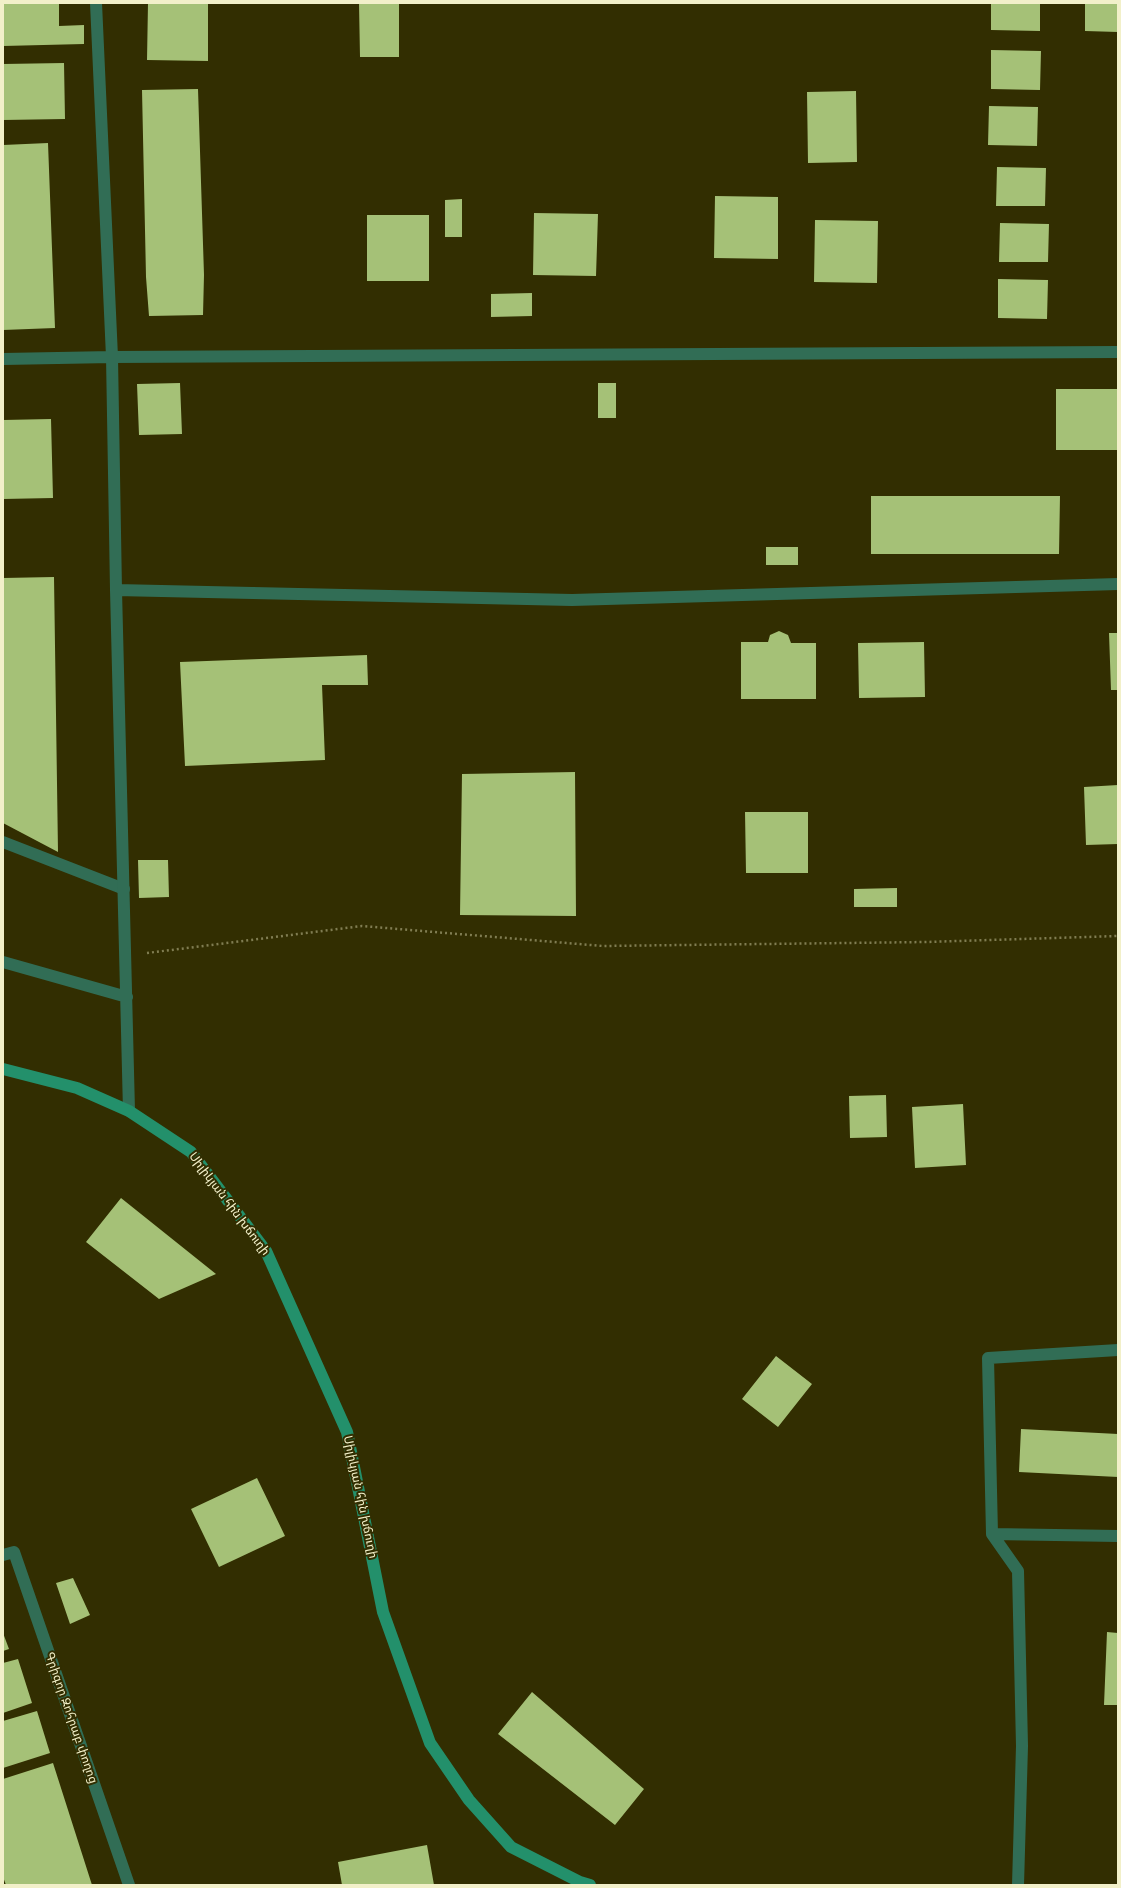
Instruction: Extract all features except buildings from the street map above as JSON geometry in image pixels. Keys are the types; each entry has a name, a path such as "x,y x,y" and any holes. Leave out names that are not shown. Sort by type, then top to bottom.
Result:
{"street":[{"path":"96,3 112,357 116,590 129,1111"},
{"path":"3,359 112,357 1118,352"},
{"path":"116,590 572,600 1118,584"},
{"path":"3,842 124,889"},
{"path":"3,962 127,997"},
{"name":"Սիլիկյան հին խճուղի","path":"3,1069 77,1088 129,1111 191,1152 266,1251 347,1432 384,1612 430,1743 469,1800 511,1847 580,1882 590,1885"},
{"path":"1018,1885 1022,1746 1018,1571 992,1534 988,1358 1118,1350"},
{"path":"992,1534 1118,1536"},
{"name":"Գրիգոր Զոհրաբ փողոց","path":"8,1553 129,1885"}],"path":[{"path":"126,956 362,926 603,946 926,942 1118,936"}]}
